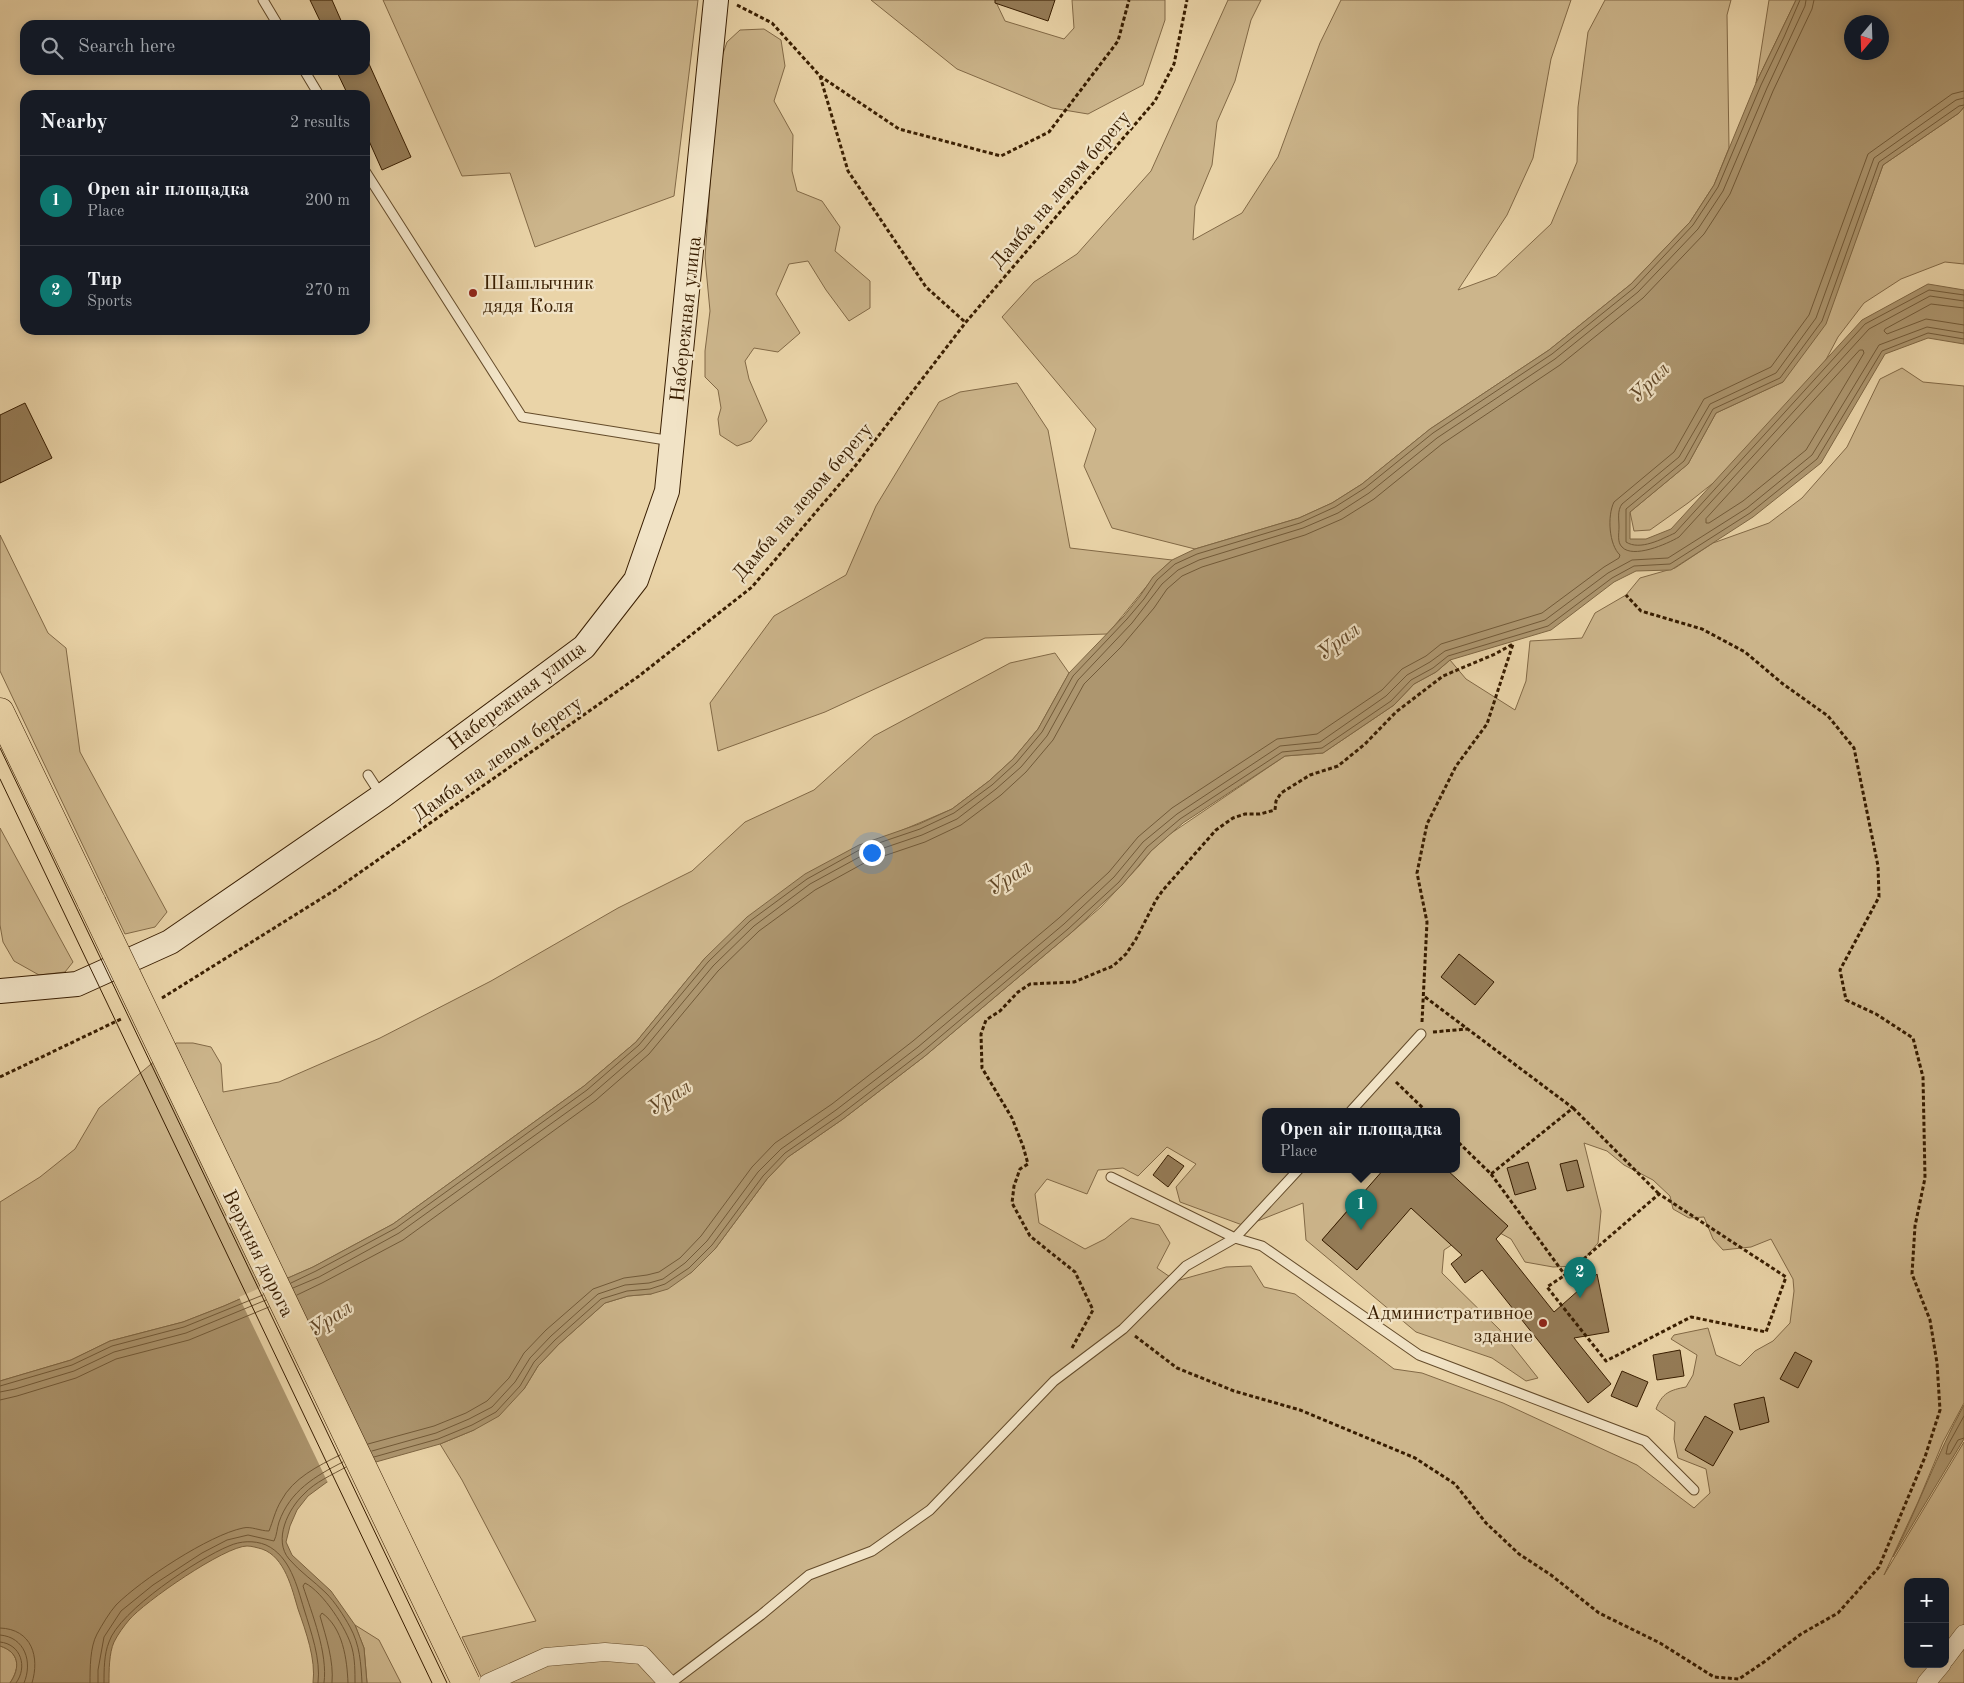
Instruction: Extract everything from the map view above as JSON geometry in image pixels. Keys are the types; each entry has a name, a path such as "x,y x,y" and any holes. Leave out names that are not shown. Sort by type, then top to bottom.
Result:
{"main road":[{"name":"Набережная улица","path":"0,991 76,984 170,942 382,796 584,647 636,580 667,491 726,2"},
{"name":"Верхняя дорога","path":"0,712 466,1683"}],"street":[{"path":"1949,1655 1964,1634"},
{"path":"488,1683 546,1657 605,1652 642,1655 670,1683"},
{"path":"1926,1683 1939,1668"}],"lane":[{"path":"263,0 275,20"},
{"path":"307,75 316,90"},
{"path":"370,179 522,417 672,441"},
{"path":"368,774 382,796"},
{"path":"1354,1108 1421,1034"},
{"path":"670,1683 761,1615 809,1575 872,1551 930,1510 1054,1381 1123,1329 1186,1266 1236,1238 1295,1173"},
{"path":"1111,1177 1236,1238 1262,1246 1419,1355 1645,1441 1694,1490"}],"path":[{"path":"726,2 772,24 820,76 899,128 1001,156 1049,132 1118,41 1129,0"},
{"name":"Дамба на левом берегу","path":"159,1000 335,890 639,676 752,587 856,465 966,322 1156,101 1174,64 1187,0"},
{"path":"820,76 848,171 926,287 966,322"},
{"path":"1123,1329 1139,1338 1177,1368 1234,1391 1300,1410 1416,1458 1455,1484 1486,1522 1519,1554 1599,1613 1660,1643 1714,1677 1739,1679 1801,1634 1838,1613 1879,1567 1925,1457 1940,1410 1937,1363 1930,1320 1912,1274 1915,1226 1925,1178 1923,1077 1914,1038 1876,1014 1846,1000 1840,970 1880,897 1878,866 1854,748 1828,716 1783,684 1745,652 1702,628 1641,611 1626,595"},
{"path":"1071,1350 1093,1310 1075,1272 1030,1236 1012,1203 1014,1186 1020,1169 1028,1164 1012,1118 982,1068 981,1034 986,1020 1000,1011 1018,992 1030,984 1074,982 1113,966 1131,947 1163,890 1216,830 1233,818 1245,814 1260,814 1275,810 1276,801 1281,793 1310,775 1338,766 1365,744 1396,712 1443,676 1495,654 1513,644 1507,668 1487,724 1456,766 1427,824 1417,873 1427,922 1425,997 1421,1034 1467,1028"},
{"path":"1425,997 1573,1108 1659,1194 1786,1277 1766,1332 1691,1317 1606,1361 1547,1288 1565,1275 1659,1194"},
{"path":"0,1077 98,1030"},
{"path":"1386,1072 1423,1108"},
{"path":"1492,1174 1573,1108"},
{"path":"1460,1144 1492,1174 1565,1275"}],"shaded area":[{"path":"383,0 698,0 674,196 535,247 510,173 462,176"},
{"path":"871,0 995,0 1005,21 1064,39 1074,28 1072,0 1165,0 1165,20 1143,85 1088,114 1052,108 957,69"},
{"path":"1228,0 1261,0 1251,20 1235,81 1217,122 1212,165 1195,206 1193,240 1242,213 1278,157 1320,43 1341,0 1571,0 1551,59 1533,158 1507,215 1458,290 1496,276 1551,224 1577,162 1578,107 1588,32 1605,0 1731,0 1727,15 1729,148 1714,185 1690,222 1631,284 1549,350 1430,429 1362,484 1332,503 1299,518 1195,549 1112,528 1084,466 1096,429 1002,317 1034,282 1077,254 1151,171"},
{"path":"1769,0 1796,0 1756,83"},
{"path":"764,29 781,40 785,66 774,101 793,135 792,171 797,191 822,201 840,227 835,251 870,281 870,308 849,321 808,261 789,264 776,294 800,333 778,352 754,348 745,361 749,379 767,421 751,441 737,446 720,435 718,419 721,408 718,390 705,377 705,351 710,311 705,258 718,68 727,42 740,30"},
{"path":"1964,107 1964,264 1945,262 1901,279 1864,303 1838,337 1821,369 1727,472 1650,530 1634,531 1630,512 1688,464 1716,413 1783,382 1866,212 1883,165 1959,113"},
{"path":"1902,368 1923,382 1964,386 1964,1403 1943,1442 1884,1575 1964,1442 1964,1683 484,1683 462,1637 536,1621 462,1480 440,1444 474,1430 524,1389 538,1366 559,1344 605,1303 628,1296 651,1294 692,1272 715,1249 767,1179 788,1157 843,1119 925,1056 1072,932 1101,907 1151,851 1170,834 1285,756 1323,753 1394,705 1414,684 1436,672 1450,660 1466,679 1515,710 1526,681 1530,641 1582,638 1595,613 1626,595 1640,578 1675,568 1713,543 1769,523 1802,498 1847,447 1880,379","holes":["1584,1143 1607,1151 1624,1165 1653,1180 1670,1196 1673,1209 1689,1218 1704,1217 1713,1239 1723,1250 1751,1247 1771,1239 1793,1279 1794,1291 1790,1323 1773,1341 1755,1351 1740,1366 1716,1355 1708,1328 1674,1335 1671,1339 1697,1355 1693,1375 1686,1387 1667,1393 1661,1399 1656,1409 1675,1422 1674,1439 1678,1458 1706,1469 1710,1493 1694,1508 1637,1465 1503,1403 1422,1373 1394,1369 1295,1294 1264,1287 1251,1266 1226,1267 1176,1281 1157,1268 1170,1243 1159,1225 1131,1218 1105,1239 1085,1249 1039,1223 1035,1194 1047,1179 1087,1194 1098,1170 1123,1168 1138,1176 1167,1147 1196,1164 1176,1187 1180,1202 1245,1226 1303,1203 1306,1240 1416,1332 1492,1358 1526,1381 1538,1378 1500,1330 1442,1273 1444,1250 1468,1234 1487,1226 1511,1239 1525,1262 1553,1267 1578,1266 1598,1243 1601,1211","1365,1190 1400,1220 1357,1270 1322,1240"]},
{"path":"1017,383 1048,430 1070,548 1172,560 1154,577 1107,634 985,638 825,712 718,751 710,703 774,616 846,575 876,506 939,402 960,392"},
{"path":"0,535 48,633 66,648 80,752 167,912 155,927 125,934 0,671"},
{"path":"1055,653 1069,673 1038,729 1013,759 989,781 952,809 891,835 705,958 636,1042 584,1086 393,1224 313,1267 224,1306 183,1322 110,1341 71,1360 0,1381 0,1202 40,1177 75,1149 99,1108 176,1043 193,1043 211,1047 221,1064 223,1092 279,1082 380,1038 491,981 618,908 692,871 745,822 814,790 874,736 1010,663"},
{"path":"0,828 73,962 65,972 39,975 14,961 3,942 0,925"},
{"path":"355,1625 379,1640 401,1683 367,1683 364,1648"},
{"path":"0,1646 11,1652 16,1661 16,1671 10,1683 0,1683"}],"water":[{"name":"Урал","path":"1796,0 1964,0 1964,107 1959,113 1883,165 1826,324 1783,382 1716,413 1688,464 1630,512 1630,539 1646,539 1671,529 1862,320 1928,284 1964,290 1964,344 1928,338 1885,354 1821,463 1753,517 1671,570 1636,571 1614,582 1551,630 1450,660 1436,672 1414,684 1394,705 1323,753 1285,756 1183,823 1151,851 1122,885 1072,932 925,1056 843,1119 788,1157 767,1179 715,1249 692,1272 668,1289 651,1294 628,1296 605,1303 559,1344 538,1366 524,1389 499,1416 474,1430 440,1444 358,1467 327,1482 308,1496 297,1510 286,1542 292,1555 331,1591 355,1625 364,1648 367,1683 313,1683 314,1674 310,1646 293,1592 282,1566 270,1553 247,1546 236,1548 221,1555 185,1576 137,1612 117,1636 112,1646 109,1683 10,1683 16,1671 16,1661 11,1652 0,1646 0,1381 71,1360 110,1341 183,1322 224,1306 313,1267 393,1224 584,1086 636,1042 705,958 747,917 805,874 859,845 919,824 952,809 989,781 1013,759 1038,729 1069,673 1124,616 1153,577 1172,560 1195,549 1299,518 1332,503 1362,484 1430,429 1549,350 1631,284 1690,222 1714,185 1756,83"},
{"path":"1964,1405 1964,1439 1893,1557 1945,1442"}],"pier":[{"path":"283,1278 359,1469 329,1485 239,1297"}],"building":[{"path":"310,0 332,0 341,20 320,20"},
{"path":"995,0 1055,0 1048,21 995,3"},
{"path":"370,66 411,157 382,170 370,143 370,90 346,90 338,75 370,75"},
{"path":"25,403 52,458 0,483 0,415"},
{"path":"1459,954 1494,982 1475,1005 1441,977"},
{"path":"1168,1155 1184,1166 1168,1187 1153,1175"},
{"path":"1577,1160 1584,1187 1567,1191 1560,1164"},
{"path":"1528,1162 1536,1189 1515,1195 1507,1168"},
{"path":"1381,1173 1450,1173 1508,1226 1496,1239 1554,1312 1597,1274 1609,1332 1574,1338 1611,1384 1588,1403 1482,1270 1465,1283 1451,1264 1462,1255 1411,1208 1357,1270 1322,1240"},
{"path":"1680,1350 1684,1376 1657,1380 1653,1355"},
{"path":"1795,1352 1812,1361 1798,1388 1780,1379"},
{"path":"1622,1371 1648,1382 1637,1407 1611,1396"},
{"path":"1764,1397 1769,1422 1740,1430 1734,1404"},
{"path":"1705,1416 1733,1432 1713,1466 1685,1450"}],"tram line":[{"path":"0,748 447,1683"},
{"path":"0,779 432,1683"}],"place":[{"name":"Шашлычник дядя Коля","path":"473,293"},
{"name":"Open air площадка","path":"1361,1230"},
{"name":"Тир","path":"1580,1298"},
{"name":"Административное здание","path":"1543,1323"}]}
